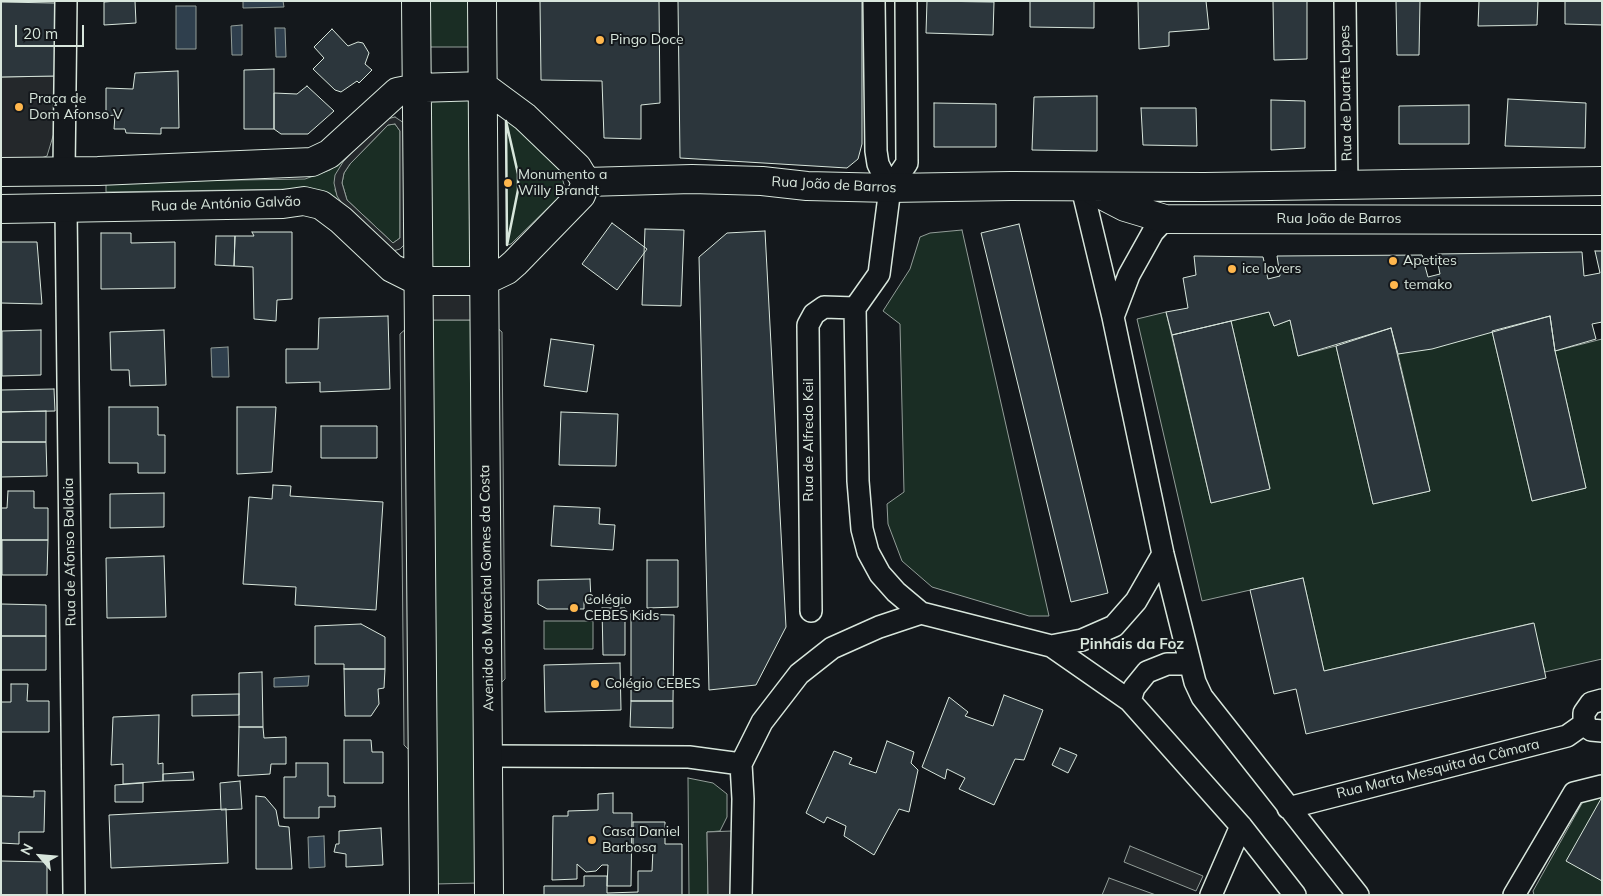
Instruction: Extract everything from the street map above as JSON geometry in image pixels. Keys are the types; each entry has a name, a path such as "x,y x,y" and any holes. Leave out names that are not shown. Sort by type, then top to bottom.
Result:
{"street":[{"path":"1,209 66,209 64,172 66,1"},
{"path":"416,1 424,895"},
{"name":"Avenida do Marechal Gomes da Costa","path":"482,1 489,895"},
{"path":"874,1 876,151 878,164 890,188"},
{"path":"906,1 907,163 890,188 879,274 856,308 858,481 862,529 868,552 880,574 896,592 921,613 1051,646 1130,701 1242,826 1295,895"},
{"name":"Rua de Duarte Lopes","path":"1345,1 1348,186"},
{"path":"1,172 64,172 312,162 330,154 397,92 417,88 483,86 525,117 577,167 586,182 581,196 507,270 484,281 418,281"},
{"name":"Rua João de Barros","path":"586,182 692,179 762,181 807,186 890,188 1011,186 1082,188 1348,186 1602,181"},
{"path":"1082,188 1114,317 1163,554 1189,664 1202,697 1358,895"},
{"name":"Rua João de Barros","path":"1082,188 1097,192 1125,206 1165,218 1602,220"},
{"name":"Rua de António Galvão","path":"66,209 283,204 304,201 321,205 341,220 392,268 418,281"},
{"name":"Rua de Afonso Baldaia","path":"66,209 74,895"},
{"path":"1114,317 1129,275 1153,232 1165,218"},
{"name":"Rua de Alfredo Keil","path":"810,611 808,325 814,314 824,307 856,308"},
{"path":"1051,646 1082,640 1114,626 1136,601 1163,554"},
{"path":"741,895 741,764 762,722 799,674 832,648 879,627 921,613"},
{"path":"1130,701 1134,688 1147,672 1167,664 1189,664"},
{"name":"Rua Marta Mesquita da Câmara","path":"1288,808 1593,728 1584,713 1591,703 1602,700"},
{"path":"488,756 689,757 741,764"},
{"path":"1514,895 1574,793 1602,786"},
{"path":"1211,895 1242,826"}],"green space":[{"path":"427,1 471,1 472,47 428,47"},
{"path":"428,100 472,100 473,269 430,269"},
{"path":"506,121 512,122 561,172 564,185 558,198 511,244 507,245"},
{"path":"395,124 400,131 400,238 393,243 347,200 342,183 344,173 350,164 388,125"},
{"path":"348,156 343,162 335,190 345,208 299,189 106,192 106,182 305,179 330,170"},
{"path":"962,230 1049,616 1029,616 932,587 902,561 888,524 887,504 904,492 900,324 883,311 910,269 920,237 930,233"},
{"path":"1166,312 1211,503 1270,488 1231,321 1269,312 1274,326 1290,320 1298,356 1336,346 1373,504 1430,491 1398,354 1492,331 1532,501 1586,488 1555,351 1602,339 1602,659 1545,672 1533,623 1324,671 1303,578 1202,601 1137,319"},
{"path":"430,320 473,320 478,883 435,884"},
{"path":"544,621 593,621 593,649 544,649"},
{"path":"688,778 713,783 727,794 727,817 720,831 707,832 708,895 689,895"},
{"path":"1602,794 1602,895 1534,895 1533,891 1585,798"}],"shaded area":[{"name":"Praça de Dom Afonso V","path":"56,76 54,133 47,156 24,164 1,164 1,77"},
{"path":"395,117 404,123 406,243 400,249 393,251 345,208 337,196 334,183 335,175 343,162 383,120","holes":["395,124 400,131 400,238 393,243 347,200 342,183 344,173 350,164 388,125"]},
{"path":"430,292 473,292 473,320 430,320"},
{"path":"495,326 502,332 505,679 498,686"},
{"path":"408,327 412,753 404,745 400,334"},
{"path":"732,831 733,895 708,895 707,832"},
{"path":"1130,846 1203,876 1196,891 1124,862"},
{"path":"1109,878 1156,895 1102,895"}],"water":[{"path":"243,1 283,1 284,7 243,8"},
{"path":"176,6 196,6 196,49 176,49"},
{"path":"242,25 242,55 232,55 231,26"},
{"path":"275,28 285,28 286,57 276,57"},
{"path":"228,347 229,377 212,377 211,348"},
{"path":"309,676 308,686 274,687 274,678"},
{"path":"324,836 325,867 309,868 308,837"}],"building":[{"path":"135,1 136,23 104,25 104,2"},
{"name":"Pingo Doce","path":"540,1 659,1 660,103 641,105 641,139 604,138 602,81 541,80"},
{"path":"678,1 862,1 862,144 858,159 847,168 680,158"},
{"path":"927,1 994,2 993,35 926,33"},
{"path":"1030,1 1094,1 1094,28 1030,27"},
{"path":"1138,1 1206,1 1209,29 1169,32 1169,46 1139,49"},
{"path":"1273,1 1307,1 1307,59 1274,60"},
{"path":"1396,1 1420,1 1419,55 1397,55"},
{"path":"1479,1 1538,1 1537,25 1478,26"},
{"path":"1565,1 1602,1 1602,25 1565,24"},
{"path":"1,2 55,3 56,76 1,77"},
{"path":"332,29 348,46 358,42 363,43 369,53 365,64 372,70 359,83 357,81 341,92 335,90 313,69 324,58 314,47"},
{"path":"274,69 274,129 244,129 244,70"},
{"path":"178,71 179,128 161,128 161,134 126,133 125,129 114,129 115,115 106,116 106,88 133,89 135,73"},
{"path":"307,86 334,111 308,134 281,134 274,129 274,93 297,94"},
{"path":"1097,96 1097,151 1032,150 1034,97"},
{"path":"1508,99 1586,103 1585,148 1505,146"},
{"path":"1271,100 1305,101 1305,148 1271,150"},
{"path":"934,103 996,104 996,147 934,147"},
{"path":"1469,105 1469,144 1399,144 1399,106"},
{"path":"1141,108 1196,108 1197,146 1143,145"},
{"path":"612,223 647,249 617,290 582,264"},
{"path":"1019,224 1108,593 1071,602 981,233"},
{"path":"645,229 684,230 681,306 642,305"},
{"path":"765,231 786,627 756,685 709,690 699,257 727,233"},
{"path":"252,232 292,232 292,299 277,300 276,321 254,319 253,267 234,266 235,236 254,236"},
{"path":"101,233 131,233 131,243 175,242 175,288 101,289"},
{"path":"216,236 235,236 234,266 215,265"},
{"path":"1,242 37,242 42,304 1,303"},
{"path":"1595,251 1602,251 1602,322 1592,324 1596,339 1555,351 1550,316 1432,349 1398,354 1391,328 1298,356 1290,320 1274,326 1269,312 1172,335 1166,312 1188,308 1183,278 1196,275 1194,256 1263,257 1268,279 1280,276 1277,256 1422,255 1428,277 1440,274 1436,254 1582,252 1584,276 1600,273"},
{"path":"388,316 390,389 320,392 320,382 286,383 286,349 318,349 319,318"},
{"path":"1550,316 1555,351 1586,488 1532,501 1492,331"},
{"path":"1231,321 1270,489 1211,503 1172,335"},
{"path":"1391,328 1430,491 1373,504 1336,346"},
{"path":"41,330 41,375 2,376 2,331"},
{"path":"164,330 166,385 130,386 129,370 111,370 110,332"},
{"path":"551,339 594,345 587,392 544,386"},
{"path":"54,389 55,411 1,412 1,390"},
{"path":"109,407 158,407 158,435 165,435 165,473 138,473 138,463 109,463"},
{"path":"237,407 276,407 272,472 237,474"},
{"path":"46,411 46,442 1,442 1,412"},
{"path":"561,412 618,414 616,466 559,465"},
{"path":"321,426 377,426 377,458 321,458"},
{"path":"1,442 46,442 47,476 1,477"},
{"path":"273,485 291,486 290,496 383,502 376,610 295,605 296,587 243,584 249,497 272,499"},
{"path":"8,491 34,491 34,508 48,508 48,540 1,540 1,508 7,508"},
{"path":"164,493 164,527 110,528 110,494"},
{"path":"554,506 600,508 599,524 615,525 613,550 551,546"},
{"path":"2,540 48,540 47,575 2,575"},
{"path":"164,556 166,617 107,618 106,558"},
{"path":"647,560 678,560 678,607 647,608"},
{"path":"1303,578 1324,671 1534,623 1546,678 1306,734 1296,689 1274,694 1250,590"},
{"path":"590,579 591,600 584,600 584,609 547,609 538,604 538,580"},
{"path":"1,604 46,605 46,636 1,636"},
{"path":"602,608 625,608 625,655 603,655"},
{"path":"631,614 674,615 673,701 631,701"},
{"path":"361,624 385,637 385,669 344,669 344,664 315,664 315,626"},
{"path":"1,636 46,636 46,670 1,670"},
{"path":"620,663 621,710 545,712 544,665"},
{"path":"344,669 385,669 384,688 378,689 379,704 371,716 345,716"},
{"path":"262,672 263,727 239,727 239,673"},
{"path":"11,684 28,684 27,701 49,701 49,732 1,732 1,702 11,702"},
{"path":"239,694 239,715 192,716 192,695"},
{"path":"1004,695 1043,710 1024,760 1015,759 994,805 959,789 965,778 947,769 945,779 922,767 949,697 968,712 965,716 993,726"},
{"path":"631,701 673,701 673,728 630,727"},
{"path":"159,715 158,764 163,763 163,781 123,784 123,764 111,765 113,717"},
{"path":"239,727 263,727 264,738 286,737 286,764 271,764 270,774 238,776"},
{"path":"344,740 371,740 372,752 383,752 383,783 344,783"},
{"path":"887,741 914,752 911,763 918,770 909,812 899,809 874,855 844,836 846,826 827,817 824,823 806,813 834,751 852,758 849,764 876,773"},
{"path":"1060,748 1077,755 1068,773 1052,765"},
{"path":"296,763 328,763 328,796 335,796 335,807 319,807 319,818 284,818 284,777 296,777"},
{"path":"193,772 194,780 163,781 163,774"},
{"path":"240,781 242,809 221,810 220,783"},
{"path":"143,783 143,802 115,802 115,785"},
{"path":"34,791 45,791 44,832 19,832 19,844 1,843 1,796 34,797"},
{"name":"Casa Daniel Barbosa","path":"613,793 613,813 632,813 631,886 607,886 608,865 602,865 596,871 586,872 577,864 577,879 552,880 553,816 568,816 568,811 598,810 598,794"},
{"path":"256,796 265,797 276,810 279,826 289,827 292,869 256,869"},
{"path":"1602,797 1602,881 1566,861"},
{"path":"226,809 228,863 111,868 109,815"},
{"path":"633,822 665,822 665,844 682,844 682,895 544,895 544,886 584,886 584,876 607,876 607,893 638,892 638,871 652,871 653,849 633,849"},
{"path":"381,828 383,865 346,867 346,854 334,852 336,844 339,844 339,831"},
{"path":"1,861 47,862 47,895 1,895"}],"wall":[{"path":"506,121 518,174 518,190 507,245 506,121"}],"place":[{"name":"Pingo Doce","path":"600,40"},
{"name":"Praça de Dom Afonso V","path":"19,107"},
{"name":"Monumento a Willy Brandt","path":"508,183"},
{"name":"Apetites","path":"1393,261"},
{"name":"ice lovers","path":"1232,269"},
{"name":"temako","path":"1394,285"},
{"name":"Colégio CEBES Kids","path":"574,608"},
{"name":"Colégio CEBES","path":"595,684"},
{"name":"Casa Daniel Barbosa","path":"592,840"}],"district":[{"name":"Pinhais da Foz","path":"1132,644"}]}
